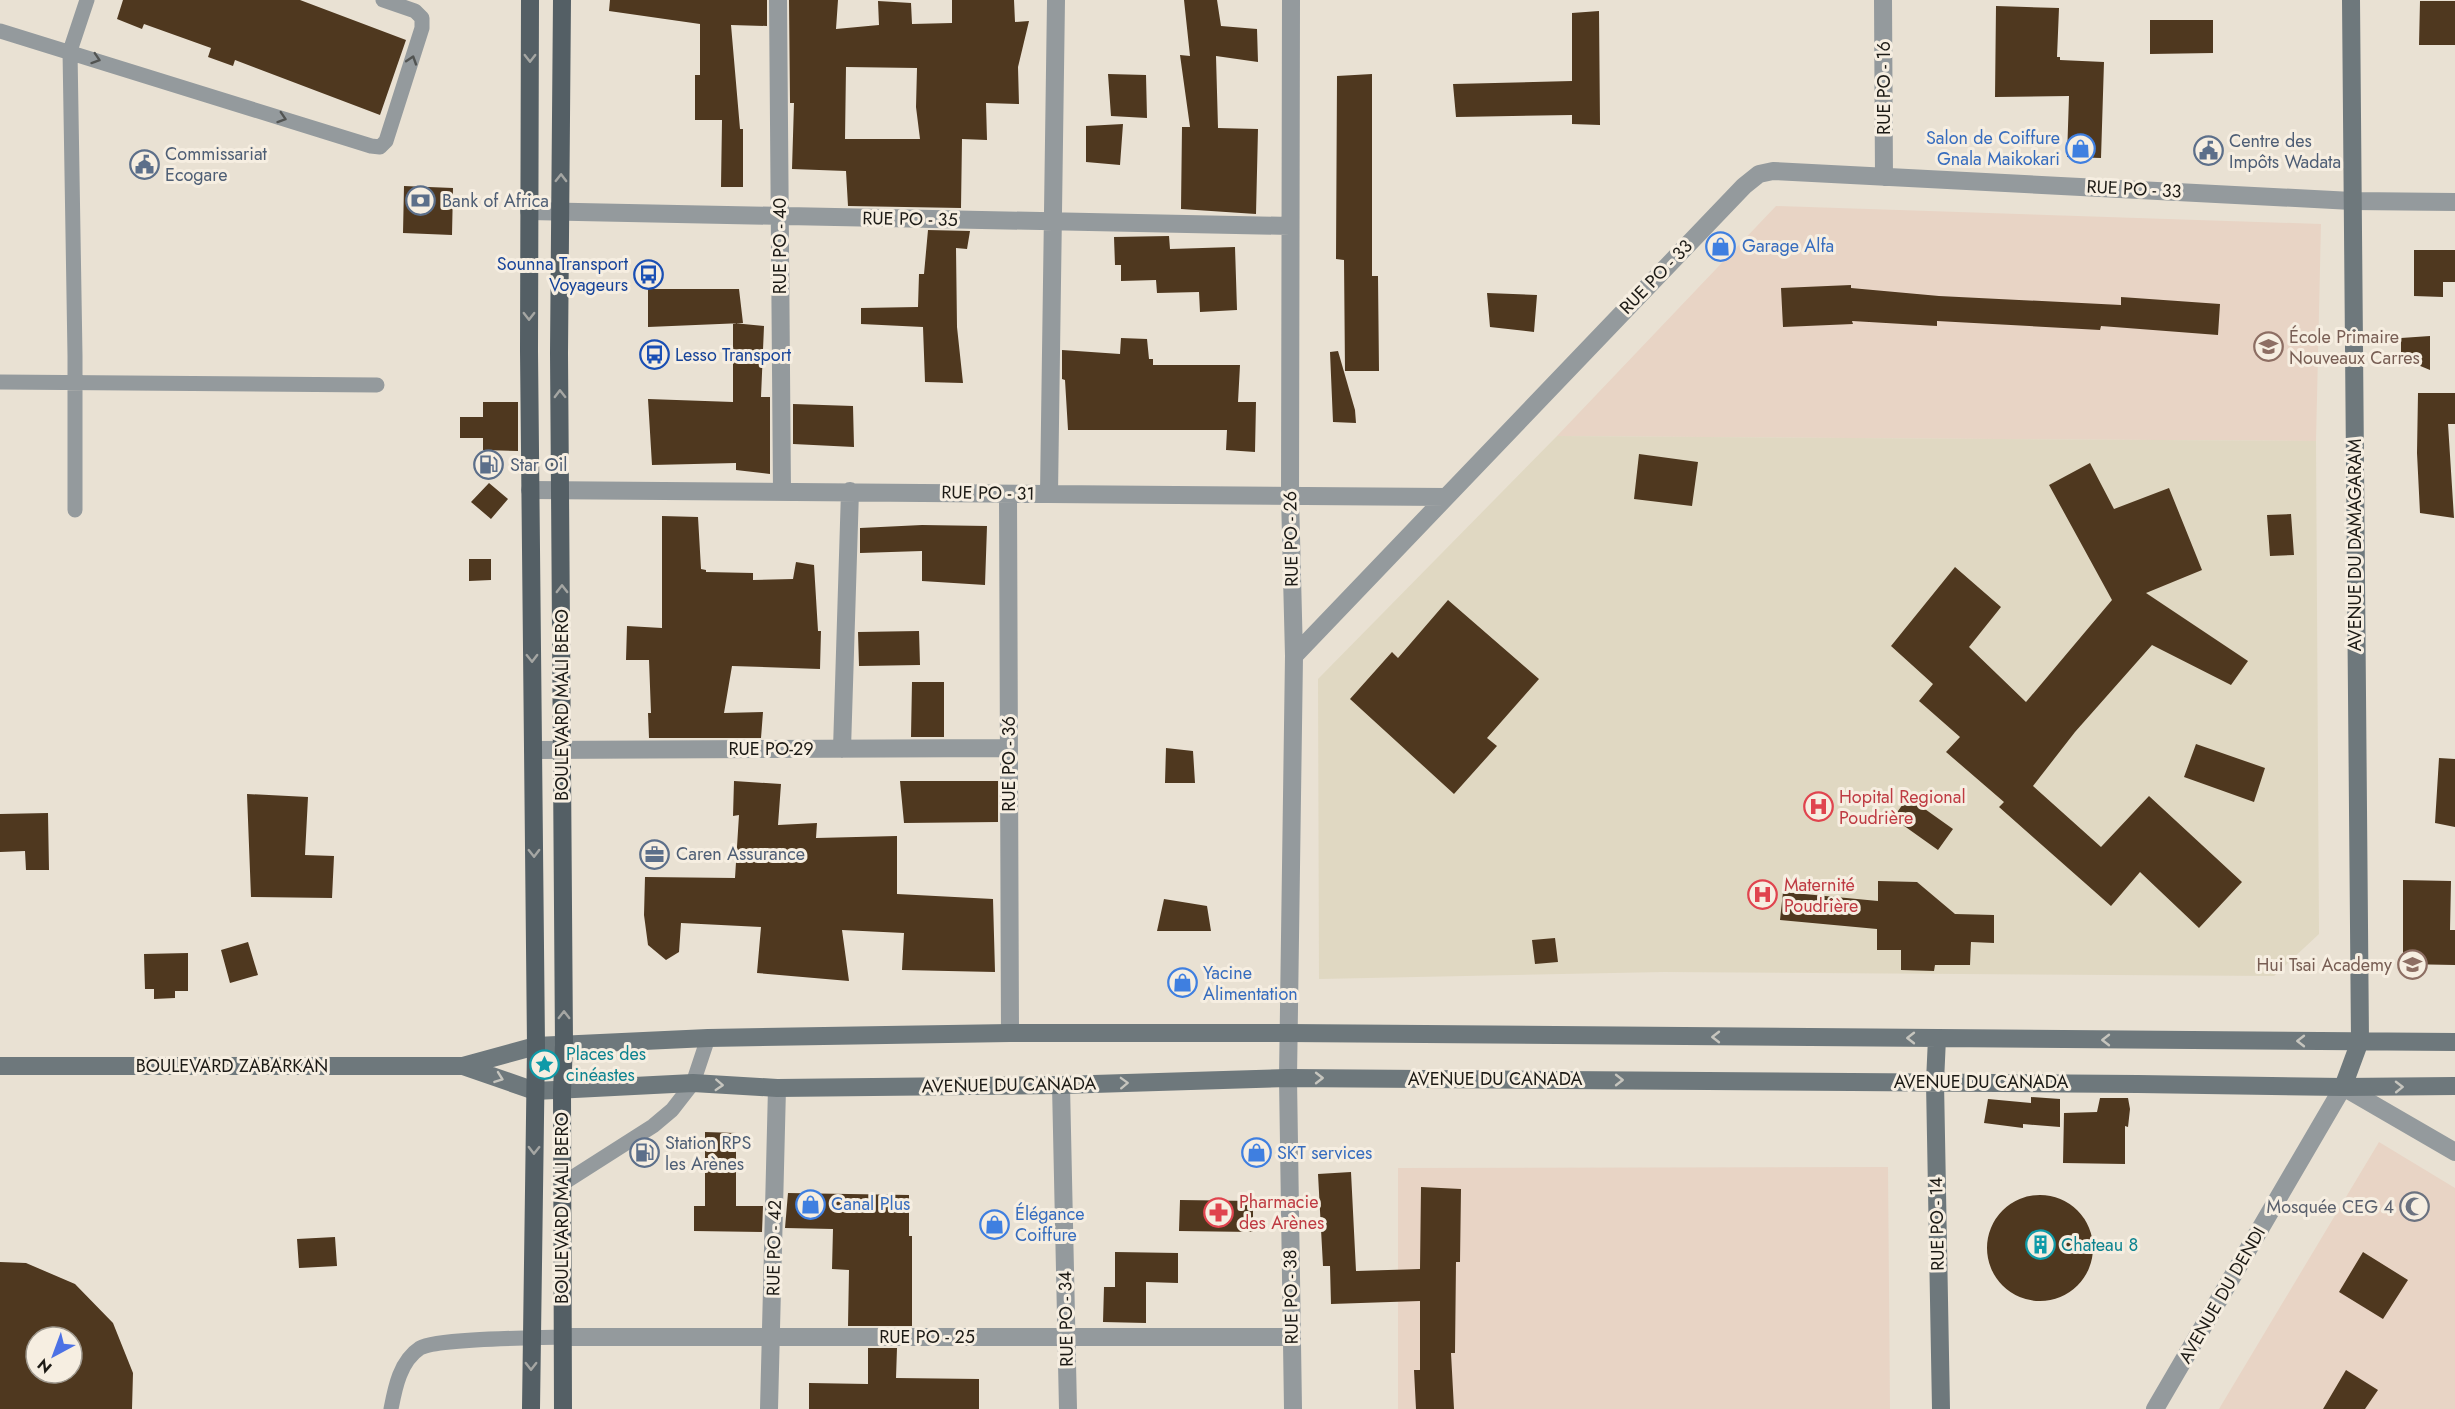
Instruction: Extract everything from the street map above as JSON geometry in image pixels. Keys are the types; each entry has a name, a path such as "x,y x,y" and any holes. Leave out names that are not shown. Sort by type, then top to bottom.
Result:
{"main road":[{"name":"BOULEVARD MALI BERO","path":"530,0 529,351 536,1046 531,1409"},
{"name":"BOULEVARD MALI BERO","path":"562,0 560,353 564,1045 562,1091 563,1409"},
{"path":"529,351 560,353"}],"street":[{"name":"RUE PO - 40","path":"778,0 782,492"},
{"path":"1049,494 1056,0"},
{"name":"RUE PO - 26","path":"1288,1078 1294,656 1290,496 1291,0"},
{"name":"RUE PO - 16","path":"1883,0 1884,177"},
{"name":"AVENUE DU DAMAGARAM","path":"2343,1087 2360,1041 2351,0"},
{"name":"RUE PO - 33","path":"1294,656 1744,186 1759,174 1773,171 2352,201 2455,202"},
{"name":"RUE PO - 35","path":"529,211 1290,226"},
{"name":"RUE PO - 31","path":"530,490 1446,497"},
{"path":"842,749 850,491"},
{"name":"RUE PO - 36","path":"1008,494 1010,1034"},
{"name":"RUE PO-29","path":"533,750 1009,748"},
{"path":"536,1046 708,1038 1288,1033 2455,1042"},
{"name":"RUE PO - 14","path":"1937,1038 1935,1082 1941,1409"},
{"name":"BOULEVARD ZABARKAN","path":"0,1066 463,1066 536,1046"},
{"name":"BOULEVARD ZABARKAN","path":"463,1066 535,1091"},
{"name":"AVENUE DU CANADA","path":"535,1091 693,1083 777,1088 1060,1085 1288,1078 2455,1086"},
{"name":"RUE PO - 38","path":"1288,1078 1293,1409"},
{"name":"RUE PO - 34","path":"1060,1085 1068,1409"},
{"path":"2343,1087 2455,1152"},
{"name":"AVENUE DU DENDI","path":"2155,1409 2343,1087"},
{"name":"RUE PO - 42","path":"769,1409 773,1337 777,1088"},
{"name":"RUE PO - 25","path":"562,1337 1292,1337"}],"lane":[{"path":"75,510 70,51 87,0"},
{"path":"0,31 380,147 386,141 422,28 422,18 415,11 383,0"},
{"path":"0,382 377,386"},
{"path":"562,1184 653,1126 672,1110 693,1083 708,1038"},
{"path":"391,1409 395,1387 404,1365 419,1349 446,1343 562,1337"}],"shaded area":[{"path":"1776,206 2321,224 2316,441 1557,436"},
{"name":"Hopital Regional Poudrière","path":"1557,436 2316,441 2319,934 2274,976 1664,972 1319,979 1318,679"},
{"path":"2379,1142 2455,1188 2455,1409 2219,1409"},
{"path":"1888,1167 1890,1409 1398,1409 1398,1168"}],"building":[{"path":"123,0 300,0 406,40 380,115 235,60 233,66 208,57 211,48 144,24 142,29 117,19"},
{"path":"610,0 767,0 767,26 731,25 740,129 743,129 743,187 721,187 722,120 695,120 695,75 700,75 700,24 609,11"},
{"path":"789,0 838,0 836,29 879,25 878,1 911,3 912,24 952,23 952,0 1014,0 1015,22 1029,21 1018,67 1019,104 986,103 987,140 962,139 961,208 848,206 846,171 792,169 794,103 790,103","holes":["846,67 917,68 916,107 920,139 845,139"]},
{"path":"1184,0 1217,0 1221,26 1257,29 1258,62 1216,56 1218,128 1258,129 1256,214 1181,209 1182,127 1190,127 1180,55 1190,56"},
{"path":"2420,1 2455,1 2455,45 2419,45"},
{"path":"1996,6 2059,8 2057,57 2060,57 2060,60 2104,62 2101,158 2067,157 2069,96 1995,97"},
{"path":"1599,11 1600,125 1572,124 1572,115 1456,117 1453,84 1572,81 1572,13"},
{"path":"2150,20 2213,20 2213,53 2150,54"},
{"path":"1108,74 1146,75 1147,118 1111,116"},
{"path":"1372,74 1372,276 1378,276 1379,371 1345,371 1344,260 1336,259 1337,76"},
{"path":"1123,124 1120,165 1086,162 1086,126"},
{"path":"404,186 453,188 452,235 403,233"},
{"path":"928,230 970,231 967,249 956,248 957,327 963,383 925,382 923,327 861,324 861,308 918,307 919,274 924,274"},
{"path":"1169,236 1170,249 1235,247 1237,310 1200,312 1199,292 1157,293 1156,280 1121,281 1121,265 1115,265 1114,237"},
{"path":"2414,250 2455,250 2455,282 2443,282 2443,297 2414,296"},
{"path":"1851,285 1851,288 1939,296 2121,305 2121,297 2220,304 2218,335 2101,326 2100,330 1937,321 1937,326 1852,321 1853,324 1783,327 1781,288"},
{"path":"648,289 739,289 743,323 648,327"},
{"path":"1487,293 1537,295 1534,332 1490,327"},
{"path":"733,323 764,326 761,397 770,397 770,474 736,470 736,463 652,465 648,399 733,402"},
{"path":"2430,336 2430,370 2401,358 2401,338"},
{"path":"1121,338 1147,339 1149,359 1153,359 1153,365 1240,365 1238,402 1256,402 1255,452 1226,450 1227,430 1068,430 1065,380 1062,379 1062,350 1120,354"},
{"path":"1338,351 1355,410 1356,423 1333,422 1330,352"},
{"path":"2418,393 2455,393 2455,424 2448,424 2454,518 2420,513 2417,453"},
{"path":"483,402 518,402 518,451 483,450 483,438 460,438 460,417 483,417"},
{"path":"793,404 853,406 854,447 793,444"},
{"path":"1639,454 1698,462 1692,506 1634,499"},
{"path":"2090,463 2114,509 2169,488 2202,570 2146,593 2248,661 2231,685 2152,645 2075,732 2033,786 2101,847 2149,796 2242,882 2199,928 2140,872 2111,906 1999,807 2004,802 1946,752 1960,737 1919,701 1933,684 1891,646 1955,567 2001,607 1969,647 2026,702 2112,600 2049,485"},
{"path":"489,483 508,499 491,519 471,502"},
{"path":"2291,514 2294,555 2270,556 2267,515"},
{"path":"662,516 698,517 701,569 706,572 753,573 753,580 793,579 796,562 814,565 818,631 821,631 820,669 732,666 724,713 763,712 761,738 649,738 648,713 651,713 649,660 626,660 627,626 662,628"},
{"path":"922,525 987,526 985,585 922,581 922,551 860,553 860,528"},
{"path":"469,559 491,559 491,580 469,581"},
{"path":"1448,600 1539,679 1487,738 1497,746 1454,794 1350,699 1392,652 1398,658"},
{"path":"919,631 920,665 859,666 858,632"},
{"path":"912,682 944,682 944,737 911,737"},
{"path":"2196,744 2265,768 2254,802 2184,777"},
{"path":"1166,748 1193,751 1195,783 1165,783"},
{"path":"2439,758 2455,759 2455,827 2435,823"},
{"path":"734,781 781,784 778,825 817,823 816,838 897,836 897,894 993,899 995,972 902,970 904,933 842,930 849,981 757,973 761,927 681,923 679,952 666,960 648,945 644,915 645,877 735,878 739,815 733,816"},
{"path":"900,781 998,781 998,822 904,823"},
{"path":"247,794 308,797 305,855 334,856 332,898 251,897"},
{"path":"1908,797 1953,829 1938,850 1893,818"},
{"path":"48,813 49,870 26,870 25,851 0,852 0,814"},
{"path":"2403,880 2451,881 2450,930 2455,930 2455,965 2403,964"},
{"path":"1878,881 1917,882 1955,914 1994,915 1994,943 1971,942 1970,965 1935,965 1934,971 1901,970 1901,950 1877,950 1877,929 1780,920 1783,892 1878,901"},
{"path":"1164,899 1207,906 1211,931 1157,931"},
{"path":"1555,938 1558,962 1535,964 1532,940"},
{"path":"248,942 258,975 230,983 221,950"},
{"path":"188,953 188,991 175,991 175,998 154,999 154,989 145,989 144,954"},
{"path":"2031,1097 2060,1099 2060,1127 2023,1124 2023,1128 1984,1123 1988,1099 2031,1103"},
{"path":"2100,1098 2128,1098 2130,1109 2128,1127 2125,1126 2125,1164 2063,1163 2064,1113 2097,1112"},
{"path":"705,1132 736,1133 736,1206 763,1206 762,1232 694,1231 694,1206 705,1206"},
{"path":"1351,1172 1356,1271 1420,1269 1421,1187 1461,1189 1460,1262 1456,1262 1455,1353 1451,1353 1454,1409 1416,1409 1414,1370 1420,1370 1420,1301 1331,1304 1330,1266 1323,1266 1318,1174"},
{"path":"788,1193 909,1195 909,1236 912,1236 912,1326 848,1326 849,1270 832,1269 833,1229 785,1228"},
{"name":"Chateau 8","path":"2040,1195 2060,1199 2077,1211 2089,1228 2093,1248 2089,1268 2077,1285 2060,1297 2040,1301 2020,1297 2003,1285 1991,1268 1987,1248 1991,1228 2003,1211 2020,1199"},
{"path":"1180,1200 1253,1201 1253,1232 1179,1231"},
{"path":"335,1237 337,1266 299,1268 297,1239"},
{"path":"1115,1252 1178,1253 1178,1283 1146,1282 1146,1323 1103,1322 1104,1287 1115,1287"},
{"path":"2363,1252 2408,1280 2383,1319 2339,1292"},
{"path":"0,1262 26,1263 75,1284 113,1323 133,1373 132,1409 0,1409"},
{"path":"868,1348 897,1348 896,1378 979,1379 979,1409 809,1409 809,1383 868,1384"},
{"path":"2346,1370 2378,1390 2365,1409 2323,1409"}],"place":[{"name":"Salon de Coiffure Gnala Maikokari","path":"2081,148"},
{"name":"Centre des Impôts Wadata","path":"2208,151"},
{"name":"Commissariat Ecogare","path":"144,164"},
{"name":"Bank of Africa","path":"421,201"},
{"name":"Garage Alfa","path":"1721,246"},
{"name":"Sounna Transport Voyageurs","path":"649,274"},
{"name":"École Primaire Nouveaux Carres","path":"2268,347"},
{"name":"Lesso Transport","path":"654,355"},
{"name":"Star Oil","path":"489,465"},
{"name":"Hopital Regional Poudrière","path":"1818,807"},
{"name":"Caren Assurance","path":"655,854"},
{"name":"Maternité Poudrière","path":"1763,895"},
{"name":"Hui Tsai Academy","path":"2413,965"},
{"name":"Yacine Alimentation","path":"1182,983"},
{"name":"Places des cinéastes","path":"545,1064"},
{"name":"Station RPS les Arènes","path":"644,1153"},
{"name":"SKT services","path":"1256,1153"},
{"name":"Canal Plus","path":"810,1204"},
{"name":"Mosquée CEG 4","path":"2415,1207"},
{"name":"Pharmacie des Arènes","path":"1218,1212"},
{"name":"Élégance Coiffure","path":"994,1224"},
{"name":"Chateau 8","path":"2040,1245"}]}
